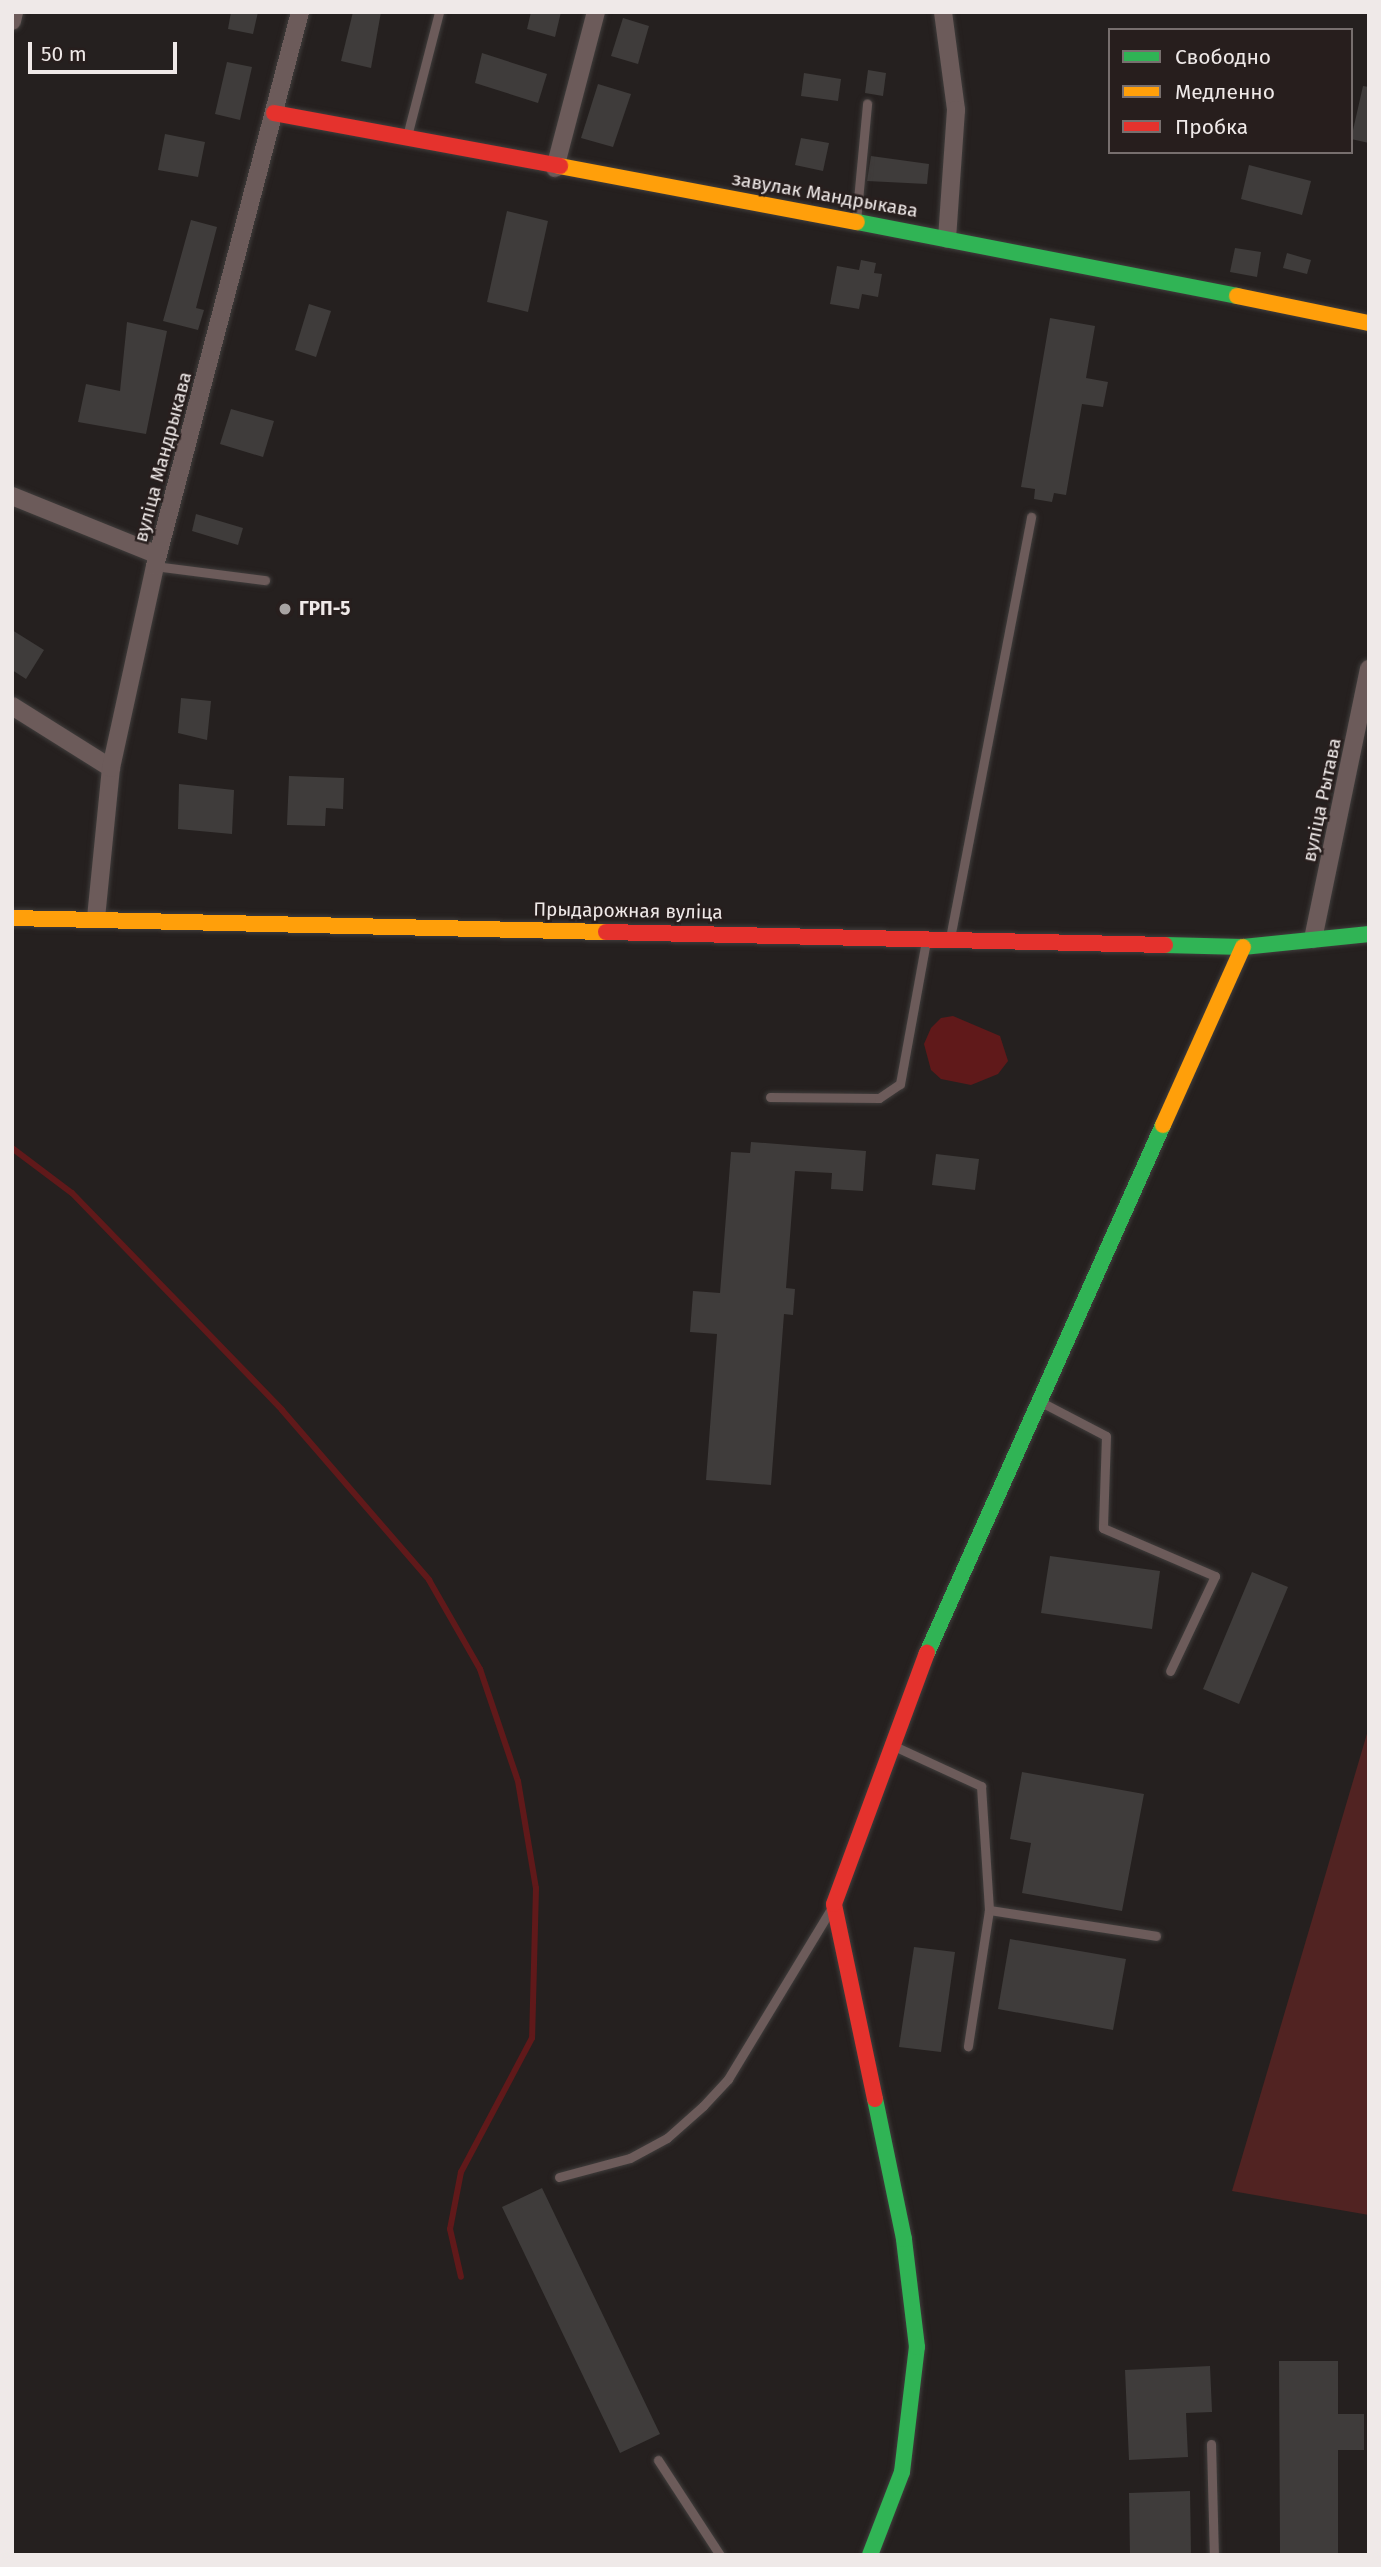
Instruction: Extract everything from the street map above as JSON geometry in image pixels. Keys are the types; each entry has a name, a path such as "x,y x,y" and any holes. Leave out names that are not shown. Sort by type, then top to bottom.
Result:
{"street":[{"path":"12,21 14,12"},
{"name":"вуліца Мандрыкава","path":"96,918 111,768 156,561 300,12"},
{"path":"555,168 596,12"},
{"path":"943,12 956,150 947,239"},
{"name":"завулак Мандрыкава","path":"274,113 555,168 947,239 1369,323"},
{"path":"12,496 156,561"},
{"name":"вуліца Рытава","path":"1313,939 1369,669"},
{"path":"12,706 111,768"},
{"name":"Прыдарожная вуліца","path":"12,918 1243,947 1369,934"},
{"path":"870,2555 902,2472 917,2347 904,2239 834,1904 924,1660 1243,947"}],"lane":[{"path":"406,140 439,12"},
{"path":"856,222 867,104"},
{"path":"949,940 1031,517"},
{"path":"156,561 265,580"},
{"path":"770,1097 879,1098 900,1084 926,940"},
{"path":"1040,1401 1107,1436 1102,1528 1215,1576 1170,1671"},
{"path":"893,1745 981,1786 989,1910 968,2046"},
{"path":"559,2177 630,2158 667,2138 703,2106 728,2079 834,1904"},
{"path":"989,1910 1156,1936"},
{"path":"1212,2444 1214,2555"},
{"path":"658,2460 720,2555"}],"shaded area":[{"path":"953,1016 1000,1036 1008,1061 998,1074 971,1085 941,1079 931,1070 924,1044 931,1028 941,1018"},
{"path":"1369,1727 1369,2215 1232,2191"}],"building":[{"path":"231,12 258,12 253,34 228,29"},
{"path":"353,12 381,12 371,68 341,61"},
{"path":"531,12 561,12 555,37 527,29"},
{"path":"623,18 649,26 638,64 611,56"},
{"path":"482,53 547,74 538,103 475,83"},
{"path":"227,62 252,67 240,120 215,114"},
{"path":"868,70 886,73 883,96 865,93"},
{"path":"804,73 841,79 838,101 801,96"},
{"path":"598,84 631,94 613,147 581,138"},
{"path":"1363,86 1369,87 1369,143 1353,139"},
{"path":"165,134 205,142 198,177 158,170"},
{"path":"801,138 829,143 823,171 795,165"},
{"path":"871,156 929,164 927,184 867,181"},
{"path":"1249,165 1311,181 1302,215 1241,199"},
{"path":"507,211 548,221 528,312 487,302"},
{"path":"191,220 217,227 196,308 204,310 198,330 163,321"},
{"path":"1235,248 1261,252 1257,277 1230,272"},
{"path":"1287,253 1311,260 1307,274 1283,268"},
{"path":"861,260 876,263 874,273 882,274 878,297 862,294 859,309 830,304 837,266 859,270"},
{"path":"309,304 331,311 316,357 295,350"},
{"path":"1050,318 1095,326 1086,378 1108,382 1103,407 1082,404 1066,495 1054,493 1052,502 1034,499 1035,489 1021,487"},
{"path":"127,322 167,331 146,434 78,422 86,384 120,391"},
{"path":"231,409 274,421 263,457 220,444"},
{"path":"196,514 243,528 238,545 192,531"},
{"path":"12,630 44,650 26,679 12,670"},
{"path":"181,698 211,701 207,740 178,733"},
{"path":"289,776 344,778 343,809 326,808 325,826 287,825"},
{"path":"179,784 234,790 232,834 178,829"},
{"path":"751,1142 866,1151 863,1191 831,1189 832,1173 795,1171 786,1288 795,1289 793,1315 784,1314 771,1485 706,1480 717,1334 690,1332 693,1291 720,1293 731,1152 750,1153"},
{"path":"936,1154 979,1159 975,1190 932,1185"},
{"path":"1050,1556 1160,1571 1152,1629 1041,1613"},
{"path":"1252,1572 1288,1587 1239,1704 1203,1689"},
{"path":"1022,1772 1144,1794 1122,1911 1022,1893 1031,1843 1010,1839"},
{"path":"1010,1939 1126,1959 1113,2030 998,2009"},
{"path":"914,1947 955,1952 941,2052 899,2047"},
{"path":"542,2188 660,2434 620,2453 502,2207"},
{"path":"1279,2361 1338,2361 1338,2414 1364,2414 1364,2450 1338,2450 1338,2555 1280,2555"},
{"path":"1210,2366 1212,2412 1186,2413 1188,2457 1129,2460 1125,2370"},
{"path":"1190,2491 1191,2555 1130,2555 1129,2493"}],"waterway":[{"path":"12,1148 72,1193 282,1410 429,1580 480,1669 518,1781 536,1888 532,2038 461,2172 450,2229 461,2277"}],"traffic: fast":[{"path":"857,222 1237,296"},
{"path":"1165,945 1243,947 1369,934"},
{"path":"927,1653 1163,1125"},
{"path":"870,2555 902,2472 917,2347 904,2239 875,2099"}],"traffic: slow":[{"path":"560,166 857,222"},
{"path":"1237,296 1369,323"},
{"path":"12,918 606,932"},
{"path":"1163,1125 1243,947"}],"traffic: jam":[{"path":"274,113 560,166"},
{"path":"606,932 1165,945"},
{"path":"875,2099 834,1904 927,1653"}],"place":[{"name":"ГРП-5","path":"285,609"}]}
